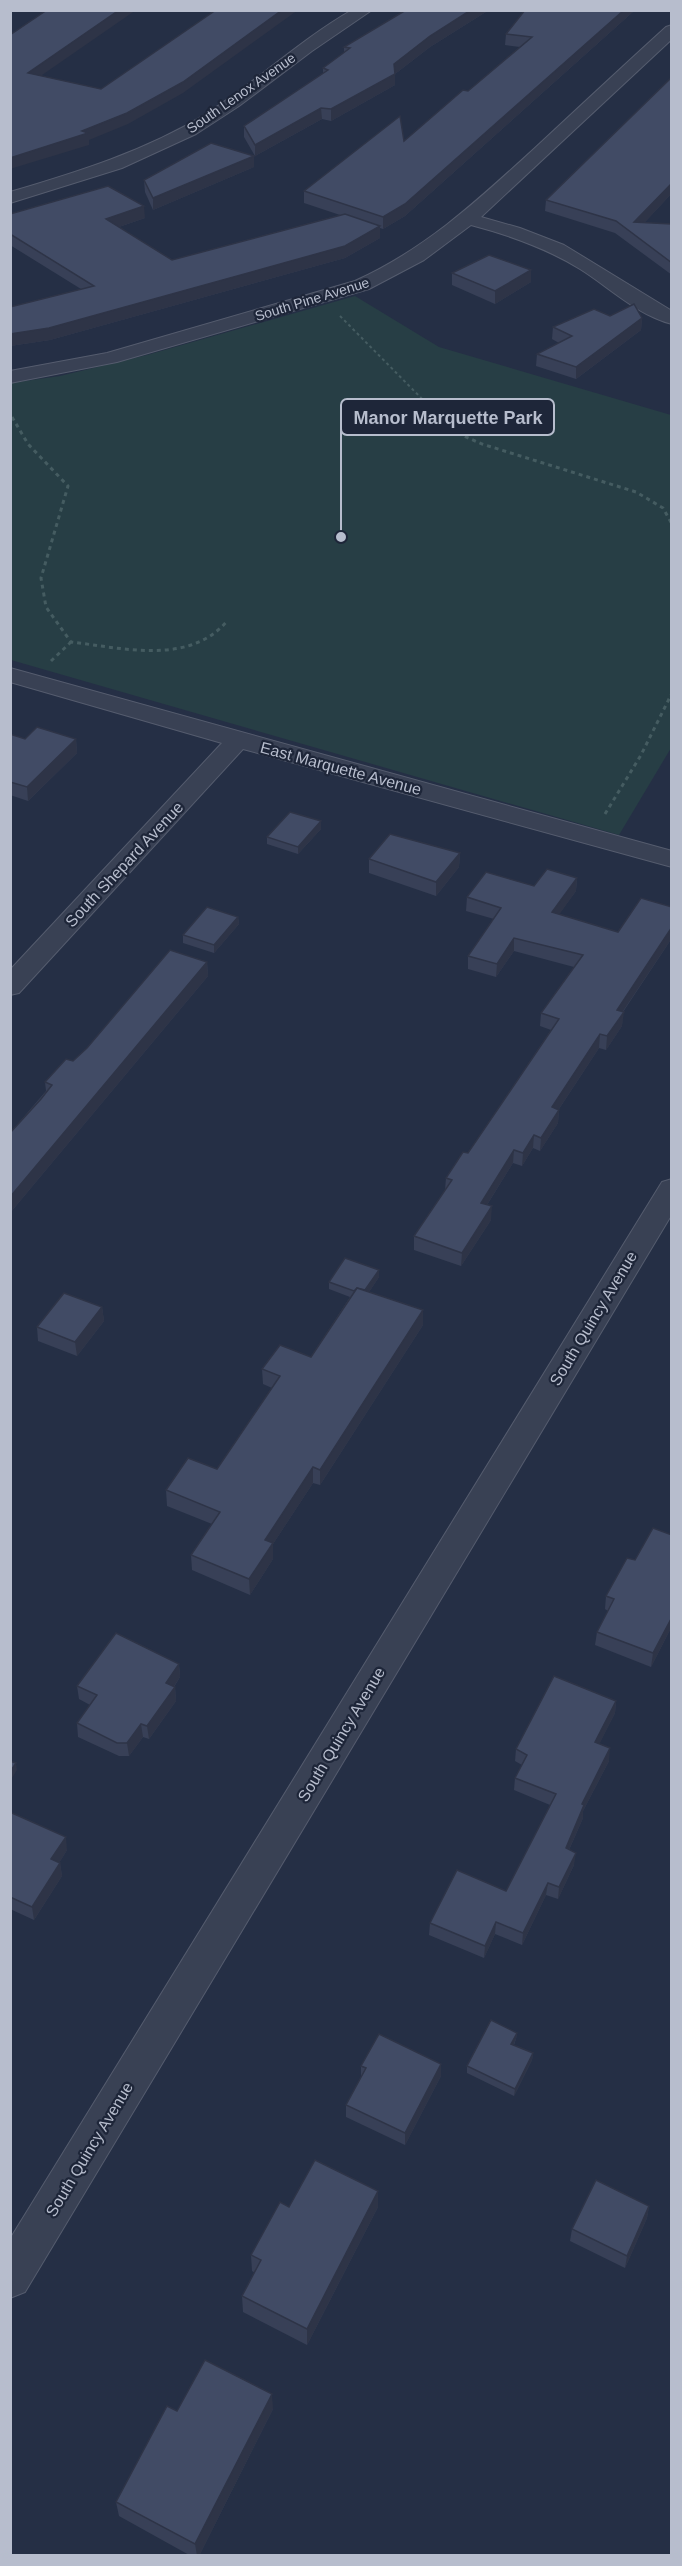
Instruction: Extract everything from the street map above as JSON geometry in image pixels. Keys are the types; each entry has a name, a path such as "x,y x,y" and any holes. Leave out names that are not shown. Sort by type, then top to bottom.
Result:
{"street":[{"name":"South Lenox Avenue","path":"10,198 108,167 162,146 214,116 339,23 364,10"},
{"name":"South Pine Avenue","path":"10,377 110,358 362,285 395,271 442,241 468,219 672,30"},
{"path":"468,219 536,240 566,254 586,264 649,308 672,318"},
{"name":"East Marquette Avenue","path":"10,675 672,859"},
{"name":"South Shepard Avenue","path":"10,987 238,740"},
{"name":"South Quincy Avenue","path":"10,2278 672,1189"}],"path":[{"path":"318,298 333,310 455,432 482,444 636,492 657,502 671,519 672,524"},
{"path":"10,412 28,444 68,486 40,578 46,607 71,642 140,650 188,649 213,637 228,620"},
{"path":"589,837 627,781 657,727 672,693"}],"shaded area":[{"path":"355,296 439,347 671,415 671,748 619,835 11,660 11,383 60,376 147,355"}],"building":[{"path":"47,10 119,10 28,73 101,89 216,10 282,10 183,82 127,113 82,131 88,133 10,158 10,35"},
{"path":"406,10 471,10 430,36 394,64 395,74 331,109 321,108 255,145 244,126 328,70 323,68 350,48 344,47"},
{"path":"525,10 624,10 405,204 383,217 304,191 400,116 404,141 463,90 468,91 532,37 506,34"},
{"path":"672,77 672,183 634,222 672,224 672,263 616,221 546,200"},
{"path":"211,143 254,156 153,198 144,180"},
{"path":"108,186 144,206 106,219 172,260 345,214 380,226 345,246 49,328 10,334 10,307 94,286 10,234 10,214"},
{"path":"489,255 531,270 495,291 452,273"},
{"path":"634,304 642,318 576,367 537,354 572,336 553,327 594,309 610,316"},
{"path":"37,727 76,739 27,787 10,782 10,734 25,739"},
{"path":"290,812 321,821 298,847 267,837"},
{"path":"390,834 460,853 436,882 369,859"},
{"path":"547,869 577,878 552,912 618,932 641,898 672,907 672,927 617,1010 624,1012 607,1036 600,1034 552,1107 559,1110 541,1138 534,1135 523,1153 514,1150 481,1203 492,1206 462,1253 414,1236 452,1180 446,1178 463,1152 468,1153 559,1019 541,1013 583,955 514,938 497,964 468,956 501,908 467,897 486,872 534,886"},
{"path":"207,907 238,917 214,945 183,935"},
{"path":"170,950 207,962 10,1197 10,1133 52,1085 45,1082 66,1059 73,1061 87,1048"},
{"path":"345,1258 379,1270 365,1290 357,1288 354,1291 329,1282"},
{"path":"357,1288 423,1310 320,1470 313,1467 265,1540 273,1543 249,1579 191,1555 220,1512 166,1490 188,1458 217,1469 280,1376 262,1369 280,1345 311,1357"},
{"path":"64,1293 102,1307 75,1342 37,1327"},
{"path":"653,1528 672,1535 672,1617 653,1653 597,1632 614,1599 606,1596 627,1558 635,1560"},
{"path":"116,1633 179,1664 166,1683 175,1687 147,1726 141,1724 127,1743 117,1743 77,1723 97,1695 77,1686"},
{"path":"554,1676 616,1701 595,1742 610,1748 582,1804 584,1805 566,1848 576,1853 559,1887 548,1883 523,1933 496,1922 485,1946 430,1923 457,1870 506,1891 556,1794 515,1778 527,1755 516,1749"},
{"path":"10,1761 16,1763 10,1772"},
{"path":"12,1813 66,1837 51,1859 60,1863 32,1907 10,1897 10,1815"},
{"path":"491,2020 517,2033 511,2044 533,2053 515,2089 467,2066"},
{"path":"379,2034 441,2064 405,2133 346,2105 366,2068 361,2066"},
{"path":"315,2160 378,2191 307,2329 242,2296 261,2260 251,2255 280,2202 289,2207"},
{"path":"596,2180 649,2206 627,2256 572,2229"},
{"path":"205,2360 272,2394 195,2544 116,2502 167,2406 177,2411"}],"place":[{"name":"Manor Marquette Park","path":"341,537"}]}
